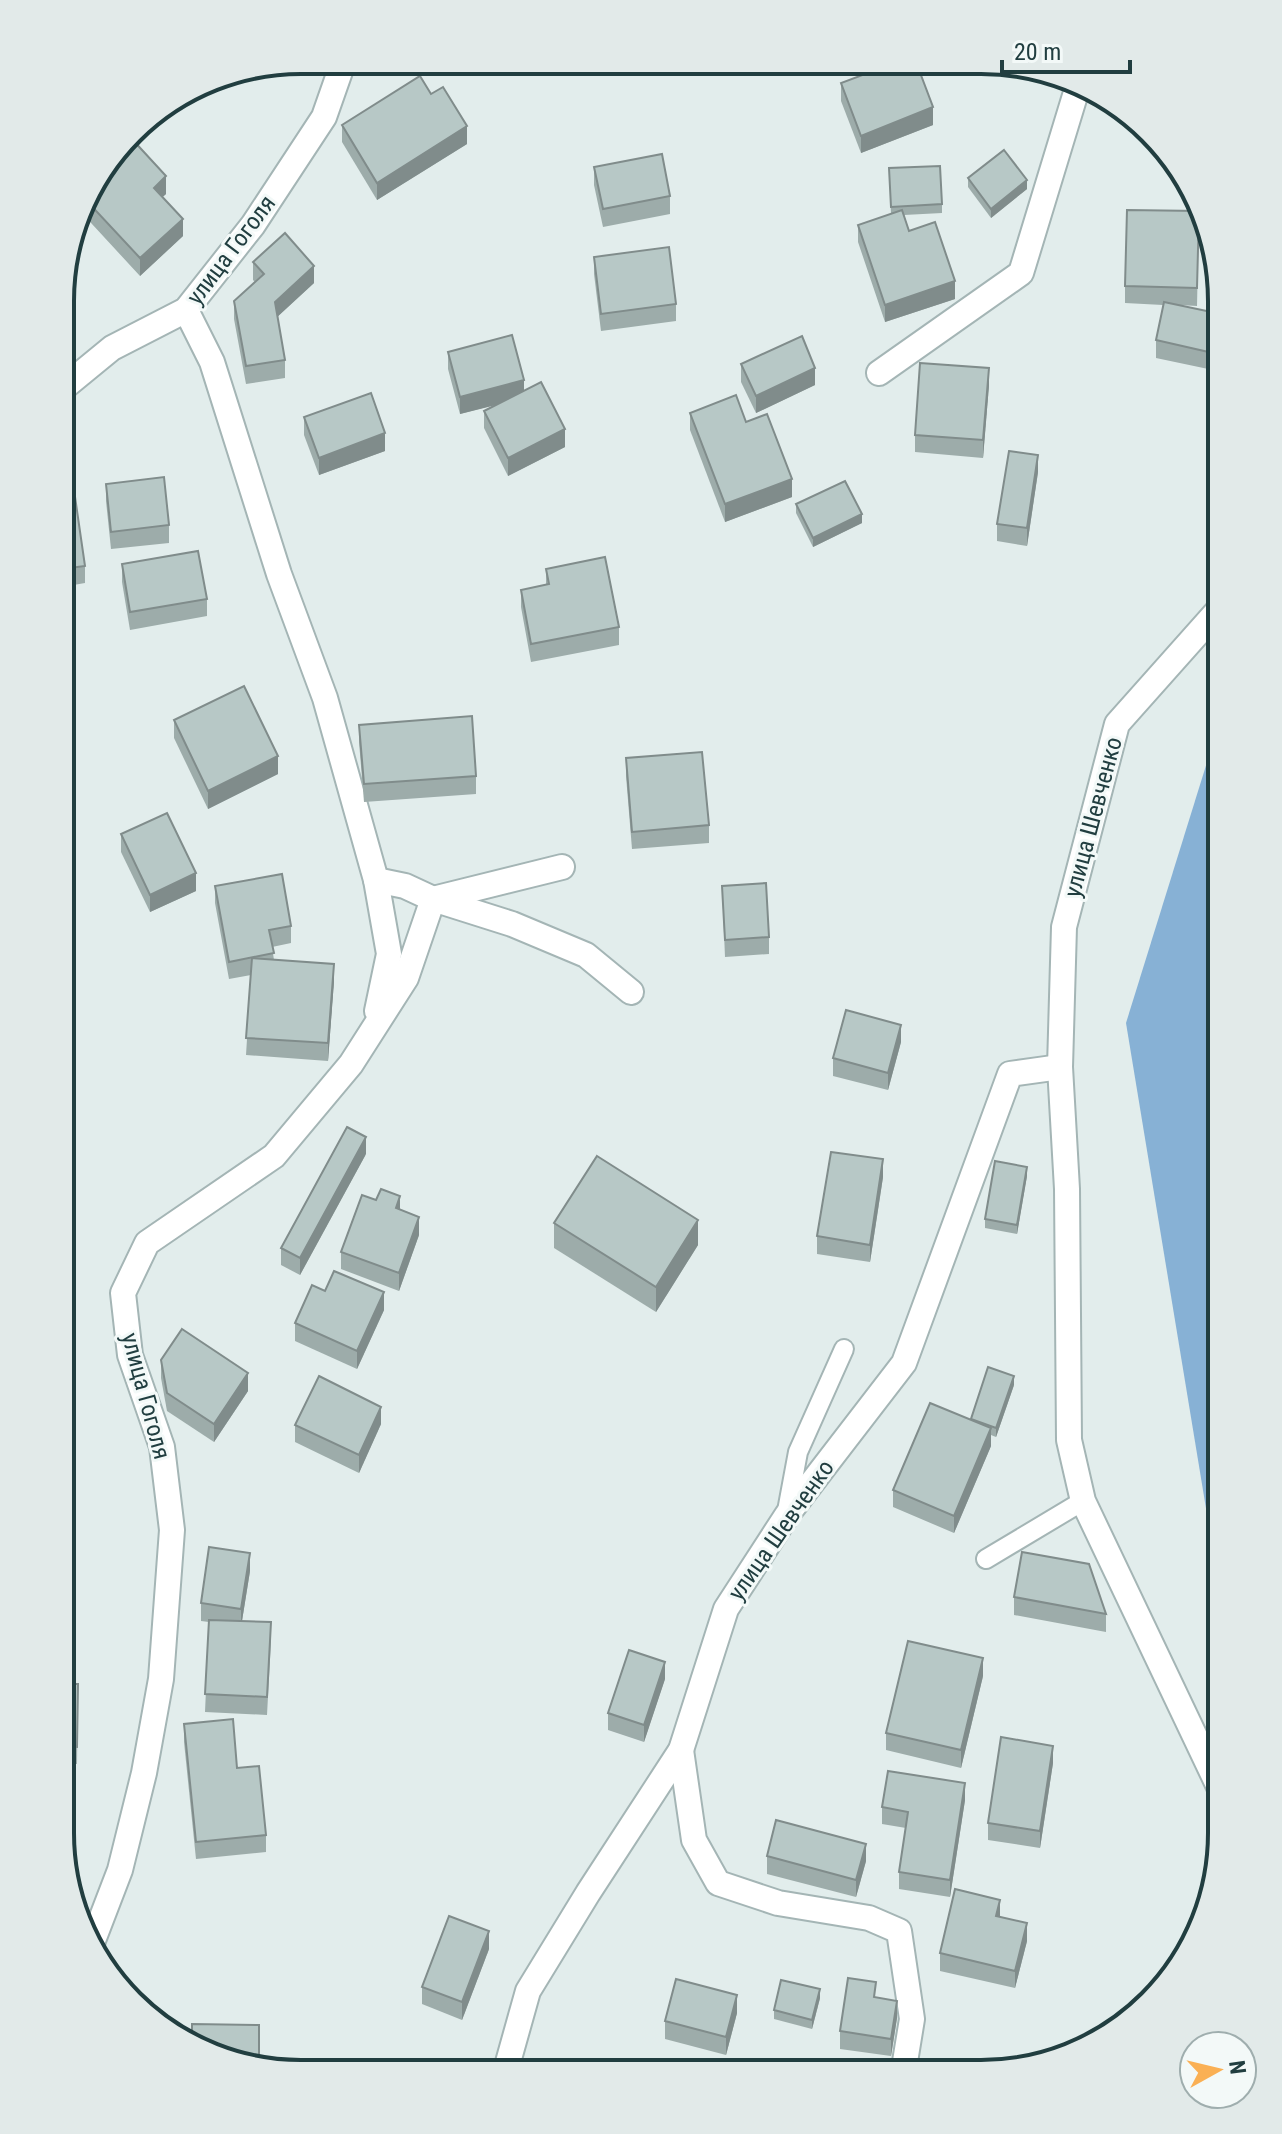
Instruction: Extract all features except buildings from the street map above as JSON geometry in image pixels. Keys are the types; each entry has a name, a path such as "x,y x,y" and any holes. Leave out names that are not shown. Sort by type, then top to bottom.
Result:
{"street":[{"name":"улица Гоголя","path":"74,379 112,348 186,310 253,225 324,117 339,74"},
{"path":"879,373 1021,273 1075,95"},
{"path":"186,310 212,362 279,574 325,698 376,880 389,954 374,1029"},
{"name":"улица Шевченко","path":"1208,622 1117,724 1064,927 1060,1067 1067,1189 1069,1440 1083,1501 1208,1764"},
{"path":"433,899 562,867"},
{"path":"376,880 405,886 433,899 512,924 586,955 631,992"},
{"name":"улица Гоголя","path":"96,1931 120,1870 144,1773 161,1679 172,1530 162,1447 130,1355 123,1293 147,1243 274,1156 351,1064 406,978 433,899"},
{"name":"улица Шевченко","path":"509,2060 528,1991 681,1750 726,1609 787,1515 904,1363 1010,1074 1060,1067"},
{"path":"681,1750 694,1840 718,1883 778,1903 869,1918 899,1931 912,2019 905,2060"}],"lane":[{"path":"787,1515 798,1452 844,1349"},
{"path":"986,1559 1083,1501"}],"water":[{"path":"1208,759 1208,1520 1126,1023"}]}
